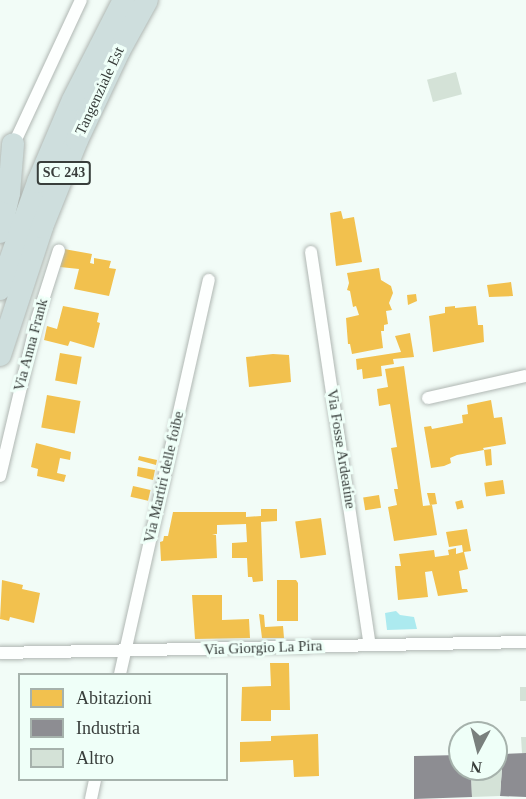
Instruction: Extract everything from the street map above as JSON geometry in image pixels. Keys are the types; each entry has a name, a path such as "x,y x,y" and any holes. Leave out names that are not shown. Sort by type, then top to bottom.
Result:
{"highway":[{"name":"Tangenziale Est","path":"0,289 43,172 74,100 124,0"},
{"name":"Tangenziale Est","path":"0,355 42,227 77,140 119,51 147,0"},
{"path":"0,232 9,193 13,144"}],"street":[{"path":"0,177 13,144 81,0"},
{"name":"Via Anna Frank","path":"0,476 34,330 59,250"},
{"name":"Via Fosse Ardeatine","path":"311,252 370,645"},
{"name":"Via Martiri delle foibe","path":"120,673 209,280"},
{"path":"428,398 526,376"},
{"name":"Via Giorgio La Pira","path":"0,653 526,642"},
{"path":"91,799 95,781"}],"water":[{"path":"396,611 400,615 414,617 417,629 387,630 385,613"}],"building: Abitazioni":[{"path":"341,211 343,219 354,217 362,262 336,266 330,213"},
{"path":"64,249 92,254 90,263 94,264 94,258 111,261 109,268 116,269 109,296 74,289 79,269 60,267"},
{"path":"379,268 381,280 391,286 393,293 389,303 392,310 386,311 388,324 384,325 384,331 381,331 383,348 352,354 350,344 348,344 346,318 359,315 356,306 353,307 350,291 347,290 349,283 347,273"},
{"path":"511,282 513,296 489,297 487,285"},
{"path":"416,294 417,301 408,305 407,295"},
{"path":"63,306 99,313 97,322 100,323 94,348 70,341 68,346 44,340 47,326 57,329"},
{"path":"455,306 455,308 476,306 478,325 483,325 484,342 433,352 429,316 445,313 445,307"},
{"path":"410,333 414,357 393,359 394,364 381,366 382,376 363,379 362,369 357,370 356,359 401,352 395,336"},
{"path":"60,353 82,357 77,384 55,381"},
{"path":"289,355 291,382 249,387 246,357"},
{"path":"404,366 423,506 432,505 437,535 394,541 388,507 397,505 394,489 398,489 391,448 397,447 390,404 379,406 377,389 388,387 385,369"},
{"path":"47,395 80,401 75,433 41,427"},
{"path":"491,400 494,418 502,417 506,444 483,448 484,450 457,455 450,458 451,463 431,468 424,427 431,426 432,429 463,423 462,415 468,414 467,405"},
{"path":"36,443 71,452 70,460 60,458 57,473 66,475 64,482 37,476 38,469 31,467"},
{"path":"491,449 492,465 486,466 484,450"},
{"path":"139,456 157,460 156,465 138,460"},
{"path":"138,467 155,470 153,480 137,476"},
{"path":"503,480 505,494 486,497 484,483"},
{"path":"133,486 151,490 148,501 131,497"},
{"path":"427,493 435,493 437,504 430,505"},
{"path":"379,495 381,508 365,510 363,498"},
{"path":"462,500 464,508 457,509 455,502"},
{"path":"261,509 277,509 277,521 261,522 263,581 253,582 252,577 248,577 247,558 232,558 232,543 247,542 246,524 217,525 217,534 212,534 216,535 217,558 161,561 160,542 163,541 164,536 168,536 173,512 246,512 246,517 261,516"},
{"path":"321,518 326,555 300,558 295,522"},
{"path":"467,529 471,551 464,552 468,569 459,571 462,589 467,589 468,592 438,596 432,571 425,572 428,597 398,600 395,566 401,566 399,554 434,550 435,557 449,555 448,550 456,548 456,554 463,552 462,545 449,547 446,532"},
{"path":"2,580 23,585 22,589 40,593 34,623 10,617 9,621 0,619"},
{"path":"277,580 296,580 298,583 298,621 277,621"},
{"path":"192,595 222,595 222,620 249,619 250,638 195,639"},
{"path":"259,614 264,615 265,627 283,626 284,638 262,638"},
{"path":"270,663 289,663 290,710 271,710 271,721 241,721 242,687 271,686"},
{"path":"318,734 319,776 294,777 293,760 240,762 240,742 271,741 271,736"}],"building: Industria":[{"path":"526,753 526,797 500,796 501,781 508,781 508,754"},
{"path":"448,755 448,781 471,781 472,797 414,799 414,756"}],"building: Altro":[{"path":"456,72 462,94 433,102 427,80"},
{"path":"520,687 526,687 526,701 520,701"},
{"path":"521,737 526,737 526,753 522,753"},
{"path":"471,781 501,781 500,796 472,797"}]}
